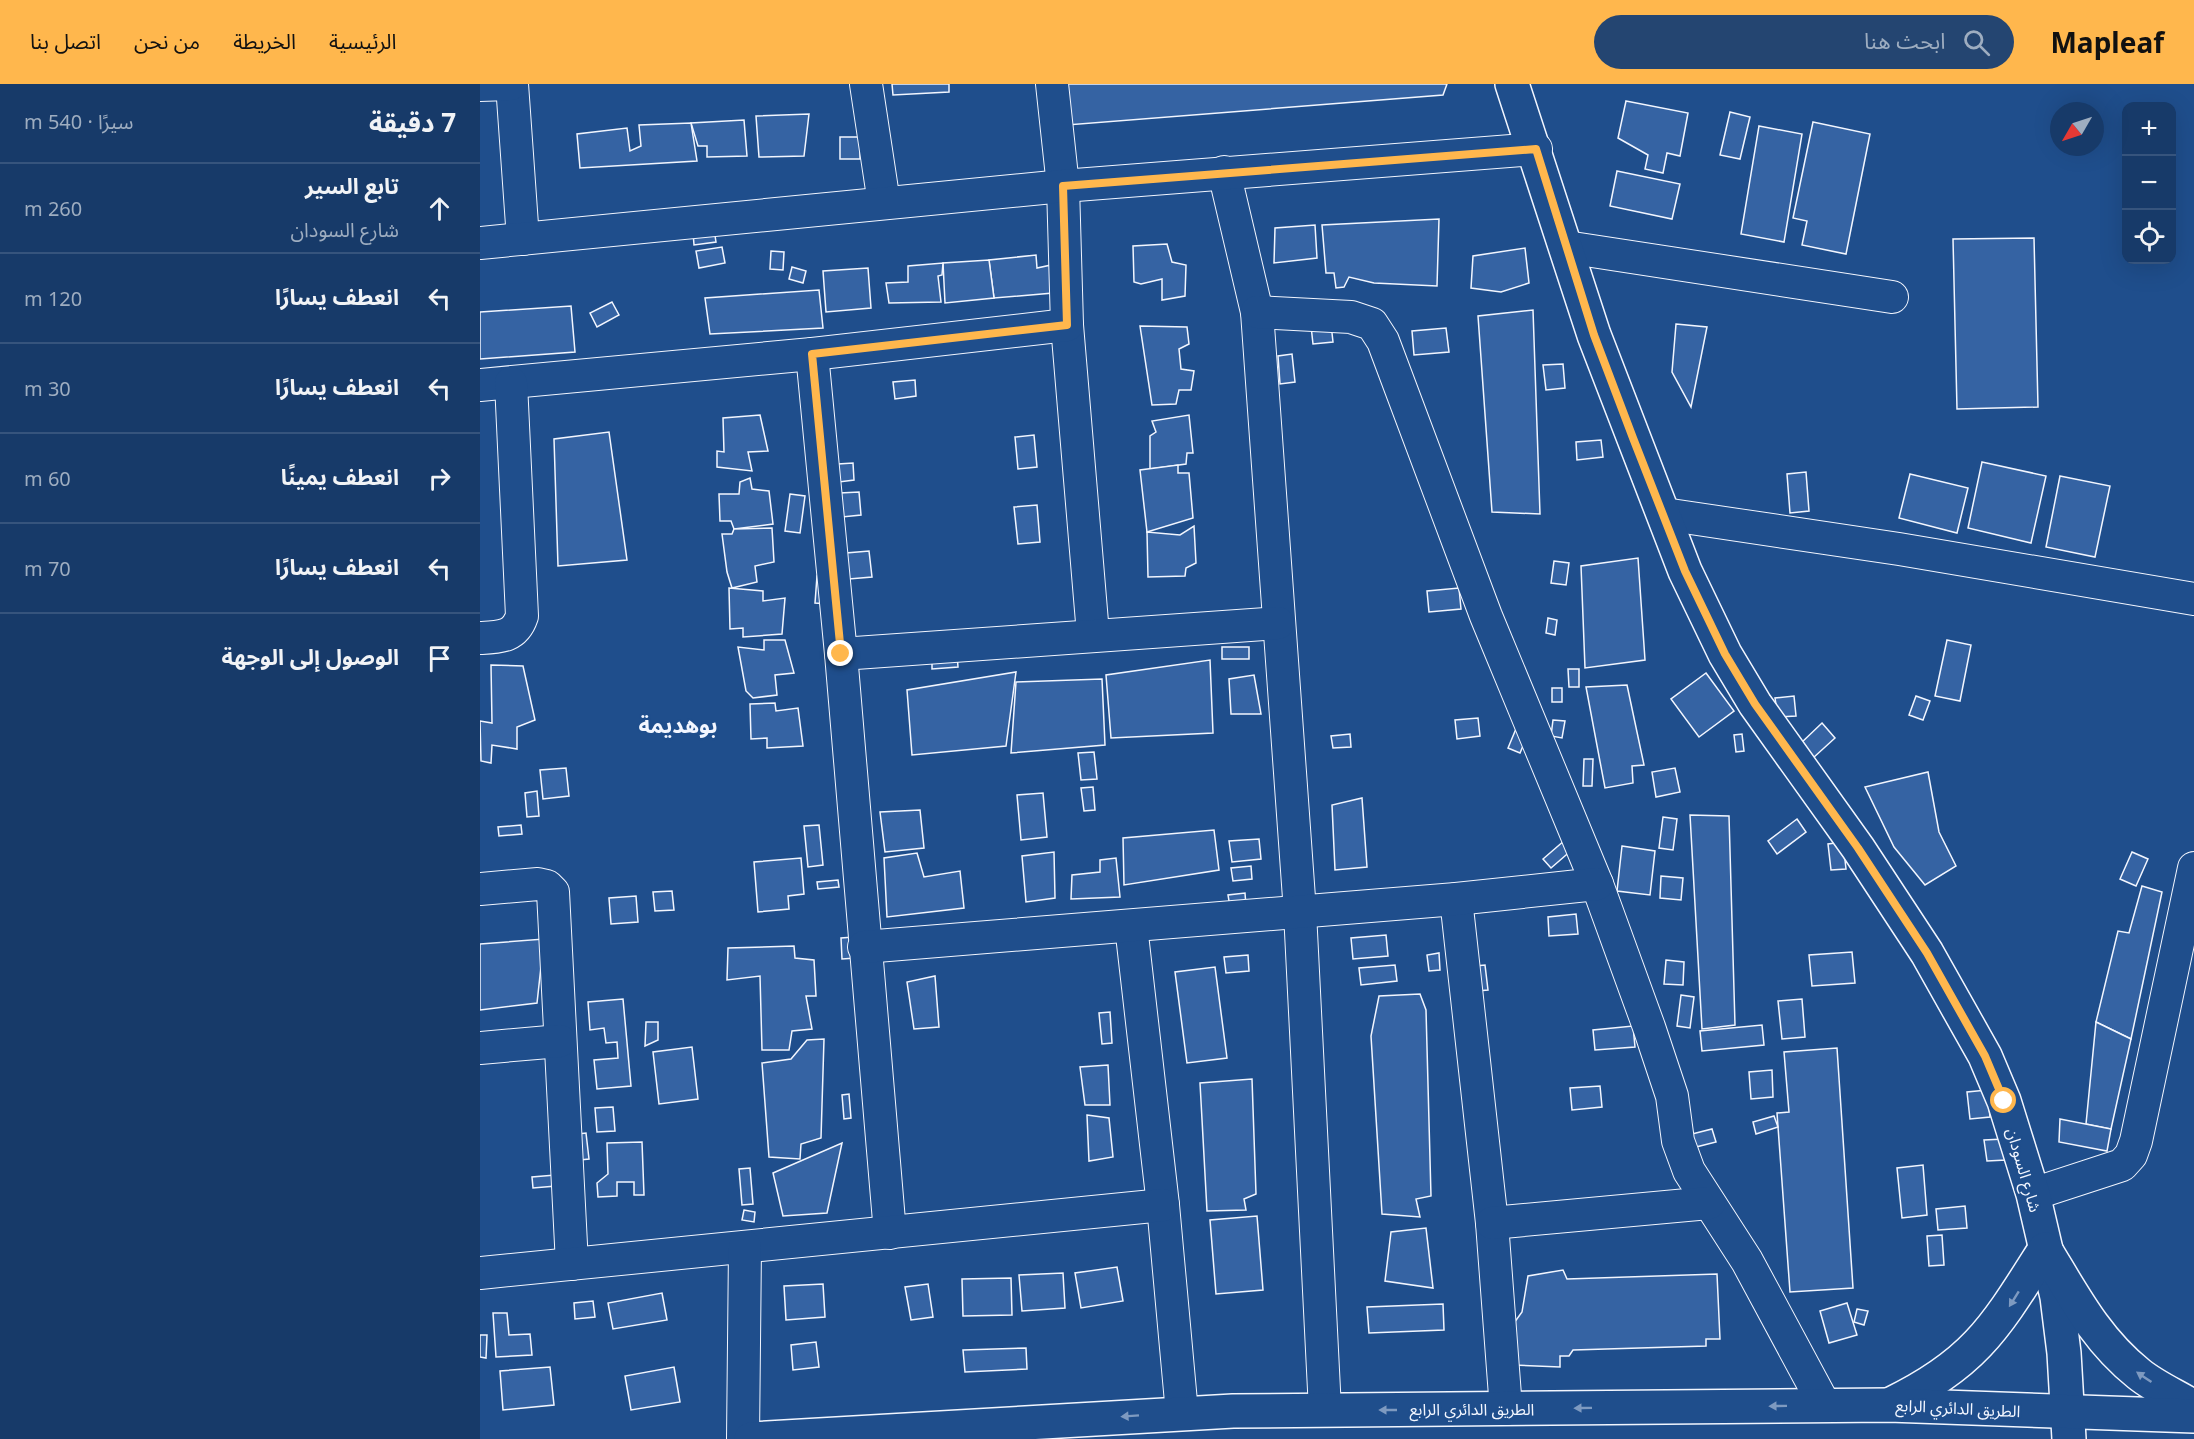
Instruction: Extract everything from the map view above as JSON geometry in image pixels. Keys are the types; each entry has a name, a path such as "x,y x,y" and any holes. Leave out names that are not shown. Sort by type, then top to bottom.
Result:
{"main road":[{"name":"شارع السودان","path":"1512,84 1536,149 1594,335 1685,571 1725,654 1755,704 1858,848 1927,953 1980,1047 2004,1101 2033,1194 2057,1298 2068,1426"},
{"path":"1889,1405 1928,1386 1960,1363 1988,1335 2045,1249 2080,1310 2108,1345 2140,1375 2194,1407"},
{"name":"الطريق الدائري الرابع","path":"751,1439 1182,1413 1325,1410 1889,1405 2068,1426 2194,1416"}],"street":[{"path":"480,85 511,84 523,239"},
{"path":"866,84 884,203"},
{"path":"1052,84 1063,186 1067,325 1093,634"},
{"path":"480,243 1063,186 1536,149"},
{"path":"1224,172 1257,312 1300,912 1325,1410"},
{"path":"1566,247 1892,297"},
{"path":"1257,312 1351,317 1372,324 1383,341 1486,616 1597,884 1669,1086 1678,1141 1689,1171 1747,1261 1825,1406"},
{"path":"480,385 511,384 812,354 1067,325"},
{"path":"812,354 841,654 890,1233"},
{"path":"480,639 506,637 518,628 522,616 511,384"},
{"path":"1664,514 1899,549 2194,599"},
{"path":"841,654 1093,634 1278,623"},
{"path":"2033,1194 2122,1164 2131,1155 2136,1141 2194,868"},
{"path":"480,889 538,884 547,886 553,892 572,1264"},
{"path":"864,947 1456,899 1597,884"},
{"path":"1456,899 1492,1223 1506,1409"},
{"path":"1131,926 1163,1206 1182,1413"},
{"path":"480,1048 560,1041"},
{"path":"1492,1223 1709,1203"},
{"path":"480,1273 1163,1206"},
{"path":"743,1439 746,1247"}],"building":[{"path":"892,84 949,84 949,92 893,95"},
{"path":"1063,84 1447,84 1443,95 1067,125"},
{"path":"1626,101 1688,113 1680,156 1667,153 1663,173 1645,169 1648,155 1618,138"},
{"path":"1730,112 1750,117 1740,159 1720,155"},
{"path":"809,114 804,156 759,157 756,116"},
{"path":"744,120 747,156 707,157 707,146 698,146 691,123"},
{"path":"1813,122 1870,134 1846,254 1802,245 1807,221 1793,218"},
{"path":"691,123 697,161 580,168 577,134 627,128 630,151 641,146 639,125"},
{"path":"1759,126 1802,134 1784,242 1741,234"},
{"path":"840,137 860,137 860,159 840,159"},
{"path":"1617,171 1680,184 1672,219 1610,206"},
{"path":"1439,219 1437,286 1374,283 1349,277 1344,287 1336,288 1334,273 1326,273 1322,225"},
{"path":"1315,225 1317,258 1274,263 1275,228"},
{"path":"714,229 716,242 694,245 693,232"},
{"path":"2034,238 2038,407 1957,409 1953,239"},
{"path":"1167,244 1172,262 1186,265 1185,296 1162,300 1162,279 1141,284 1134,282 1133,246"},
{"path":"722,247 725,263 699,268 696,251"},
{"path":"1525,248 1529,283 1501,292 1471,288 1473,256"},
{"path":"771,251 784,252 783,270 770,269"},
{"path":"1036,255 1037,268 1051,265 1053,293 994,298 989,260"},
{"path":"989,260 994,298 945,303 943,263"},
{"path":"943,263 942,275 938,276 941,302 889,303 886,283 908,282 908,266"},
{"path":"792,267 806,271 803,283 789,279"},
{"path":"868,268 871,308 826,312 823,271"},
{"path":"819,290 823,328 710,334 705,298"},
{"path":"612,302 619,315 597,327 590,313"},
{"path":"571,306 575,352 480,359 480,312"},
{"path":"1533,310 1540,514 1492,512 1478,316"},
{"path":"1331,324 1333,342 1313,344 1311,326"},
{"path":"1676,324 1707,327 1691,407 1672,372"},
{"path":"1140,326 1187,327 1189,344 1179,349 1181,369 1194,371 1191,390 1179,390 1176,404 1152,405"},
{"path":"1446,328 1449,352 1414,355 1412,331"},
{"path":"1292,354 1295,382 1280,384 1278,356"},
{"path":"1563,364 1565,388 1546,390 1543,365"},
{"path":"915,380 916,396 895,399 893,382"},
{"path":"760,415 768,451 748,452 752,471 717,467 717,451 724,452 723,418"},
{"path":"1189,415 1193,453 1187,453 1186,464 1150,469 1150,436 1156,432 1152,421"},
{"path":"609,432 627,560 558,566 554,439"},
{"path":"1034,435 1037,467 1018,469 1015,437"},
{"path":"1601,440 1603,457 1577,460 1576,442"},
{"path":"1982,462 2046,476 2031,543 1968,528"},
{"path":"853,463 854,480 839,482 838,464"},
{"path":"1178,465 1178,473 1189,473 1193,518 1147,532 1140,470"},
{"path":"1806,472 1809,511 1790,513 1787,474"},
{"path":"1910,474 1968,488 1957,533 1899,518"},
{"path":"2060,476 2110,486 2095,557 2046,547"},
{"path":"750,478 752,489 769,491 773,524 734,529 731,521 720,521 719,494 739,494 740,482"},
{"path":"859,492 861,515 842,517 840,493"},
{"path":"790,494 805,496 800,533 785,531"},
{"path":"1037,505 1040,542 1018,544 1014,507"},
{"path":"1194,526 1196,563 1186,568 1185,576 1148,577 1147,532 1180,535"},
{"path":"772,528 774,562 755,566 757,582 732,588 727,572 722,534 732,534 734,529"},
{"path":"869,551 872,577 849,579 846,553"},
{"path":"1638,558 1645,660 1585,668 1581,566"},
{"path":"1554,561 1569,563 1566,585 1551,583"},
{"path":"817,576 832,577 829,604 815,603"},
{"path":"729,588 763,591 763,601 785,598 782,634 743,637 743,628 730,629"},
{"path":"1459,588 1461,609 1429,612 1427,591"},
{"path":"1548,618 1557,620 1555,635 1546,633"},
{"path":"764,640 785,640 794,673 775,675 777,695 753,698 746,691 738,647 764,650"},
{"path":"1947,640 1971,645 1960,701 1935,696"},
{"path":"1222,647 1249,647 1249,659 1222,659"},
{"path":"957,654 958,667 932,669 932,656"},
{"path":"1210,660 1213,733 1111,738 1106,675"},
{"path":"491,665 523,666 535,720 517,727 517,749 492,745 491,763 481,761 480,721 492,723"},
{"path":"1568,669 1579,669 1579,687 1569,687"},
{"path":"1016,672 1006,746 912,755 907,690"},
{"path":"1706,673 1734,711 1699,737 1671,699"},
{"path":"1254,675 1261,714 1231,714 1229,679"},
{"path":"1102,679 1105,745 1011,753 1016,682"},
{"path":"1627,685 1644,765 1632,766 1633,783 1605,788 1586,687"},
{"path":"1552,688 1562,688 1562,702 1552,702"},
{"path":"1794,696 1796,716 1778,717 1775,698"},
{"path":"1916,696 1930,701 1923,720 1909,715"},
{"path":"775,703 776,711 798,708 803,746 767,748 767,738 751,739 750,704"},
{"path":"1478,718 1480,736 1457,739 1455,720"},
{"path":"1553,720 1565,721 1562,738 1551,736"},
{"path":"1822,723 1835,738 1813,758 1800,744"},
{"path":"1518,724 1530,729 1520,753 1508,748"},
{"path":"1350,734 1351,747 1333,748 1331,736"},
{"path":"1742,734 1744,751 1736,752 1734,735"},
{"path":"1094,752 1097,779 1081,780 1078,753"},
{"path":"1584,759 1593,759 1592,786 1583,786"},
{"path":"566,768 569,796 543,799 540,770"},
{"path":"1675,768 1680,792 1656,797 1652,772"},
{"path":"1928,772 1939,832 1956,866 1925,885 1894,847 1865,787"},
{"path":"1093,787 1095,810 1084,811 1081,788"},
{"path":"537,791 539,816 527,817 525,793"},
{"path":"1043,793 1047,837 1021,840 1017,795"},
{"path":"1362,798 1367,867 1335,870 1332,805"},
{"path":"920,810 924,848 885,852 880,812"},
{"path":"1690,815 1729,816 1735,1025 1702,1029"},
{"path":"1663,817 1677,819 1673,850 1659,848"},
{"path":"1797,819 1806,832 1777,854 1768,841"},
{"path":"521,825 522,834 499,836 498,827"},
{"path":"819,825 823,865 808,867 804,826"},
{"path":"1214,830 1219,870 1124,885 1123,838"},
{"path":"1259,839 1261,859 1232,862 1229,841"},
{"path":"1565,840 1573,849 1551,868 1543,859"},
{"path":"1843,842 1846,869 1831,870 1828,844"},
{"path":"1622,846 1655,851 1650,895 1617,891"},
{"path":"1054,852 1055,898 1026,902 1022,856"},
{"path":"2132,852 2148,859 2136,886 2120,879"},
{"path":"917,853 924,877 960,871 964,908 887,917 884,858"},
{"path":"801,858 804,894 788,896 789,909 758,912 754,862"},
{"path":"1116,858 1120,897 1071,899 1072,875 1100,872 1100,860"},
{"path":"1251,866 1252,879 1233,881 1231,868"},
{"path":"1661,876 1683,878 1681,900 1660,898"},
{"path":"838,880 839,887 818,889 817,882"},
{"path":"2142,886 2162,892 2131,1039 2096,1022 2118,931 2129,933"},
{"path":"672,891 674,910 655,911 653,892"},
{"path":"1245,893 1246,906 1230,907 1228,895"},
{"path":"636,896 638,922 611,924 609,898"},
{"path":"1576,914 1578,934 1549,936 1548,917"},
{"path":"1386,935 1388,956 1353,959 1351,938"},
{"path":"854,937 856,958 842,959 841,938"},
{"path":"544,939 537,1003 480,1010 480,944"},
{"path":"794,946 795,958 814,960 816,996 806,996 812,1029 792,1031 789,1050 762,1050 760,976 727,980 728,948"},
{"path":"1852,952 1855,983 1812,986 1809,955"},
{"path":"1439,953 1440,970 1429,971 1427,955"},
{"path":"1248,955 1249,971 1226,973 1224,957"},
{"path":"1666,960 1684,962 1683,985 1664,984"},
{"path":"1395,965 1397,981 1361,985 1359,968"},
{"path":"1485,965 1488,990 1477,991 1475,966"},
{"path":"1215,967 1227,1058 1187,1063 1175,972"},
{"path":"935,976 939,1027 914,1029 907,982"},
{"path":"1420,994 1426,1010 1431,1196 1416,1199 1420,1217 1382,1214 1371,1036 1379,996"},
{"path":"1681,995 1694,997 1690,1028 1677,1026"},
{"path":"623,999 631,1086 597,1089 594,1060 618,1058 617,1042 606,1043 604,1028 590,1030 588,1002"},
{"path":"1802,999 1805,1037 1782,1039 1778,1001"},
{"path":"1110,1012 1112,1043 1102,1044 1099,1013"},
{"path":"646,1022 658,1022 658,1040 645,1046"},
{"path":"2096,1022 2131,1039 2111,1129 2086,1124"},
{"path":"1762,1025 1764,1045 1702,1051 1700,1031"},
{"path":"1633,1026 1635,1047 1595,1050 1593,1030"},
{"path":"824,1039 821,1138 801,1144 800,1159 769,1157 762,1063 791,1059 807,1040"},
{"path":"692,1047 698,1099 659,1104 653,1052"},
{"path":"1837,1048 1853,1288 1790,1292 1777,1113 1789,1112 1784,1052"},
{"path":"1108,1065 1110,1105 1085,1105 1080,1067"},
{"path":"1772,1070 1773,1097 1751,1099 1749,1072"},
{"path":"1252,1079 1256,1194 1244,1199 1246,1210 1207,1211 1200,1083"},
{"path":"1600,1086 1602,1107 1572,1110 1570,1088"},
{"path":"1987,1090 1990,1117 1970,1119 1967,1092"},
{"path":"849,1094 851,1118 844,1119 842,1095"},
{"path":"613,1107 615,1131 597,1132 595,1108"},
{"path":"1087,1115 1109,1118 1113,1157 1089,1161"},
{"path":"1774,1116 1778,1127 1756,1134 1753,1122"},
{"path":"2060,1119 2111,1129 2107,1151 2059,1142"},
{"path":"1712,1129 1716,1142 1692,1148 1688,1135"},
{"path":"586,1133 589,1159 580,1160 578,1134"},
{"path":"2004,1139 2006,1160 1987,1161 1984,1140"},
{"path":"642,1142 644,1195 634,1195 634,1182 617,1182 617,1196 598,1197 597,1183 608,1174 607,1143"},
{"path":"842,1143 827,1213 783,1216 773,1173"},
{"path":"1923,1165 1927,1215 1902,1218 1897,1168"},
{"path":"750,1168 753,1204 742,1205 739,1169"},
{"path":"555,1175 556,1186 533,1188 532,1177"},
{"path":"1965,1206 1967,1228 1938,1230 1936,1209"},
{"path":"744,1210 755,1212 754,1222 742,1220"},
{"path":"1257,1216 1263,1290 1216,1294 1210,1220"},
{"path":"1426,1228 1433,1288 1385,1281 1391,1232"},
{"path":"1942,1235 1944,1265 1929,1266 1927,1236"},
{"path":"1117,1267 1123,1301 1081,1308 1075,1273"},
{"path":"1563,1270 1567,1279 1717,1274 1720,1339 1706,1339 1706,1346 1573,1350 1569,1356 1560,1356 1560,1367 1512,1365 1514,1323 1522,1312 1528,1276"},
{"path":"1063,1273 1065,1308 1022,1311 1019,1275"},
{"path":"1011,1278 1012,1315 963,1316 962,1279"},
{"path":"823,1284 825,1317 786,1320 784,1286"},
{"path":"928,1284 933,1317 911,1320 905,1287"},
{"path":"662,1293 667,1320 613,1329 608,1303"},
{"path":"593,1301 595,1317 575,1319 574,1303"},
{"path":"1847,1303 1857,1335 1829,1343 1820,1311"},
{"path":"1443,1304 1444,1330 1369,1333 1367,1307"},
{"path":"1857,1309 1868,1311 1864,1325 1854,1322"},
{"path":"493,1313 507,1313 509,1335 530,1334 532,1355 496,1357"},
{"path":"480,1335 487,1335 486,1358 480,1357"},
{"path":"816,1342 819,1367 793,1370 791,1345"},
{"path":"1026,1348 1027,1369 965,1372 963,1350"},
{"path":"550,1367 554,1405 503,1410 500,1371"},
{"path":"674,1367 680,1402 631,1410 625,1376"}],"district":[{"name":"بوهديمة","path":"678,724"}],"route":[{"path":"841,654 812,354 1067,325 1063,186 1536,149 1594,335 1685,571 1725,654 1755,704 1858,848 1927,953 1985,1056 2004,1101"}]}
